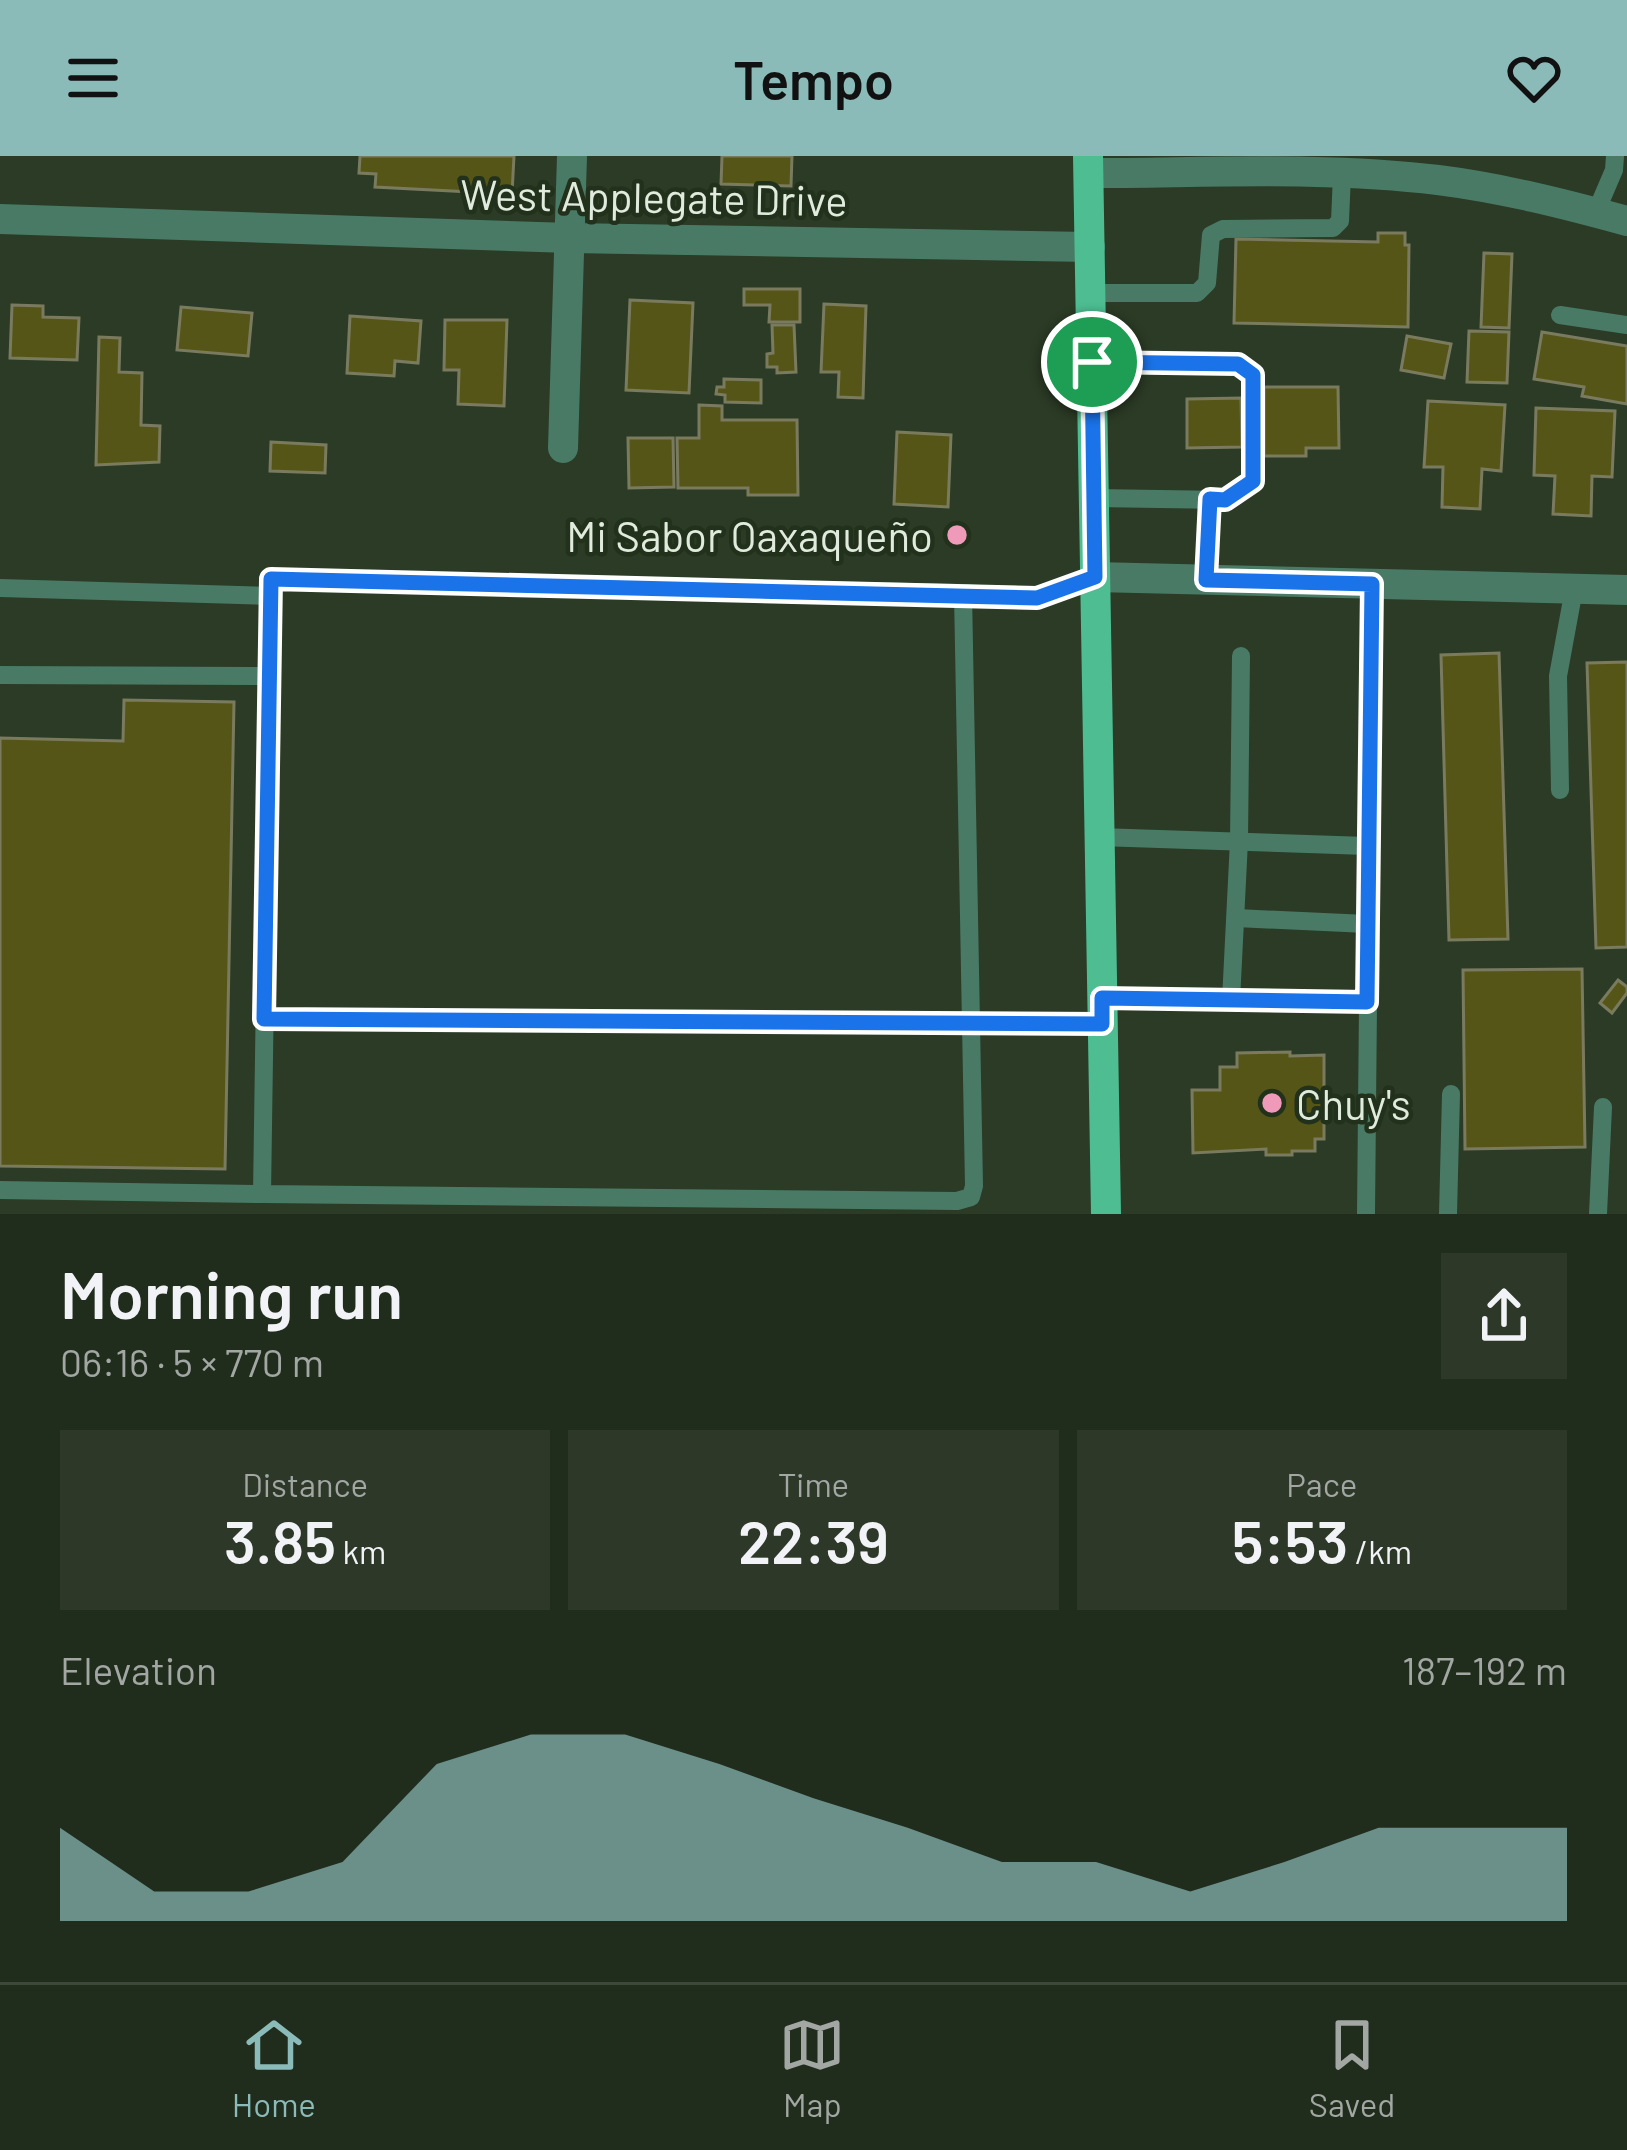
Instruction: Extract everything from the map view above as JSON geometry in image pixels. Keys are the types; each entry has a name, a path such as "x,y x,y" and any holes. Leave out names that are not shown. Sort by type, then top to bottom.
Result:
{"main road":[{"path":"1089,164 1106,1214"}],"street":[{"path":"563,448 572,156"},
{"path":"1089,164 1346,168 1541,198 1627,220"},
{"name":"West Applegate Drive","path":"0,219 570,238 1090,247"},
{"path":"1095,577 1627,590"}],"lane":[{"path":"1596,212 1615,156"},
{"path":"1090,293 1197,293 1207,283 1211,236 1223,229 1333,228 1340,221 1346,168"},
{"path":"1560,315 1627,326"},
{"path":"1092,362 1238,364 1253,375 1253,481 1225,500 1094,499"},
{"path":"1206,580 1210,499"},
{"path":"262,1193 271,579 1037,598 1095,577"},
{"path":"1366,1214 1372,584"},
{"path":"0,588 271,596"},
{"path":"1560,790 1558,676 1574,589"},
{"path":"0,1190 957,1202 971,1197 963,593"},
{"path":"1232,1000 1240,842 1241,656"},
{"path":"0,675 269,676"},
{"path":"1100,837 1367,846"},
{"path":"1236,919 1367,924"},
{"path":"264,1019 971,1021 1232,1000 1367,1002"},
{"path":"1448,1214 1450,1094"},
{"path":"1598,1214 1603,1107"}],"building":[{"path":"360,156 514,156 512,194 375,187 376,174 359,173"},
{"path":"722,156 792,156 791,186 721,184"},
{"path":"1378,233 1405,233 1405,245 1409,245 1408,327 1234,323 1236,239 1378,242"},
{"path":"1484,253 1512,254 1509,328 1481,327"},
{"path":"744,289 800,289 800,322 769,322 770,305 744,305"},
{"path":"630,300 693,303 689,393 626,390"},
{"path":"824,304 866,306 863,398 838,397 839,372 821,372"},
{"path":"12,305 43,306 43,317 79,318 77,360 10,358"},
{"path":"181,307 252,313 248,356 177,350"},
{"path":"350,316 421,321 418,363 395,361 394,376 347,373"},
{"path":"445,320 507,320 504,406 458,404 459,370 444,370"},
{"path":"772,325 794,325 796,372 777,373 777,367 767,367 767,354 773,353"},
{"path":"1469,331 1509,332 1507,383 1467,382"},
{"path":"1542,332 1627,346 1627,404 1582,396 1584,387 1534,379"},
{"path":"1407,336 1451,344 1444,378 1401,370"},
{"path":"99,337 120,338 119,372 142,373 141,425 160,426 159,462 96,465"},
{"path":"724,379 761,380 761,403 725,402 725,395 716,394 717,387 724,387"},
{"path":"1264,387 1338,387 1339,448 1306,448 1306,456 1264,456"},
{"path":"1241,398 1242,447 1187,448 1187,399"},
{"path":"1428,401 1505,405 1501,471 1482,469 1480,509 1442,507 1443,467 1424,467"},
{"path":"699,405 722,406 722,420 797,420 798,495 748,495 748,488 678,488 677,438 699,438"},
{"path":"1536,408 1615,411 1612,477 1592,476 1591,516 1553,514 1555,476 1534,475"},
{"path":"897,432 951,435 948,507 894,504"},
{"path":"628,438 673,438 674,487 629,488"},
{"path":"271,442 326,445 325,473 270,471"},
{"path":"1499,653 1508,939 1449,940 1441,655"},
{"path":"1627,662 1627,947 1596,948 1587,663"},
{"path":"124,700 234,702 225,1169 0,1166 0,738 123,741"},
{"path":"1582,969 1585,1147 1465,1149 1463,970"},
{"path":"1618,980 1627,993 1612,1013 1600,1003"},
{"path":"1290,1052 1290,1056 1324,1055 1324,1139 1315,1139 1315,1151 1292,1151 1292,1155 1266,1155 1266,1149 1193,1153 1192,1090 1220,1090 1220,1067 1237,1067 1237,1053"}],"place":[{"name":"Mi Sabor Oaxaqueño","path":"957,535"},
{"name":"Chuy's","path":"1272,1103"}],"route":[{"path":"1092,362 1238,364 1253,375 1253,481 1225,500 1210,499 1206,580 1372,584 1367,1002 1102,998 1102,1024 264,1019 271,579 1037,598 1095,577 1092,362"}]}
